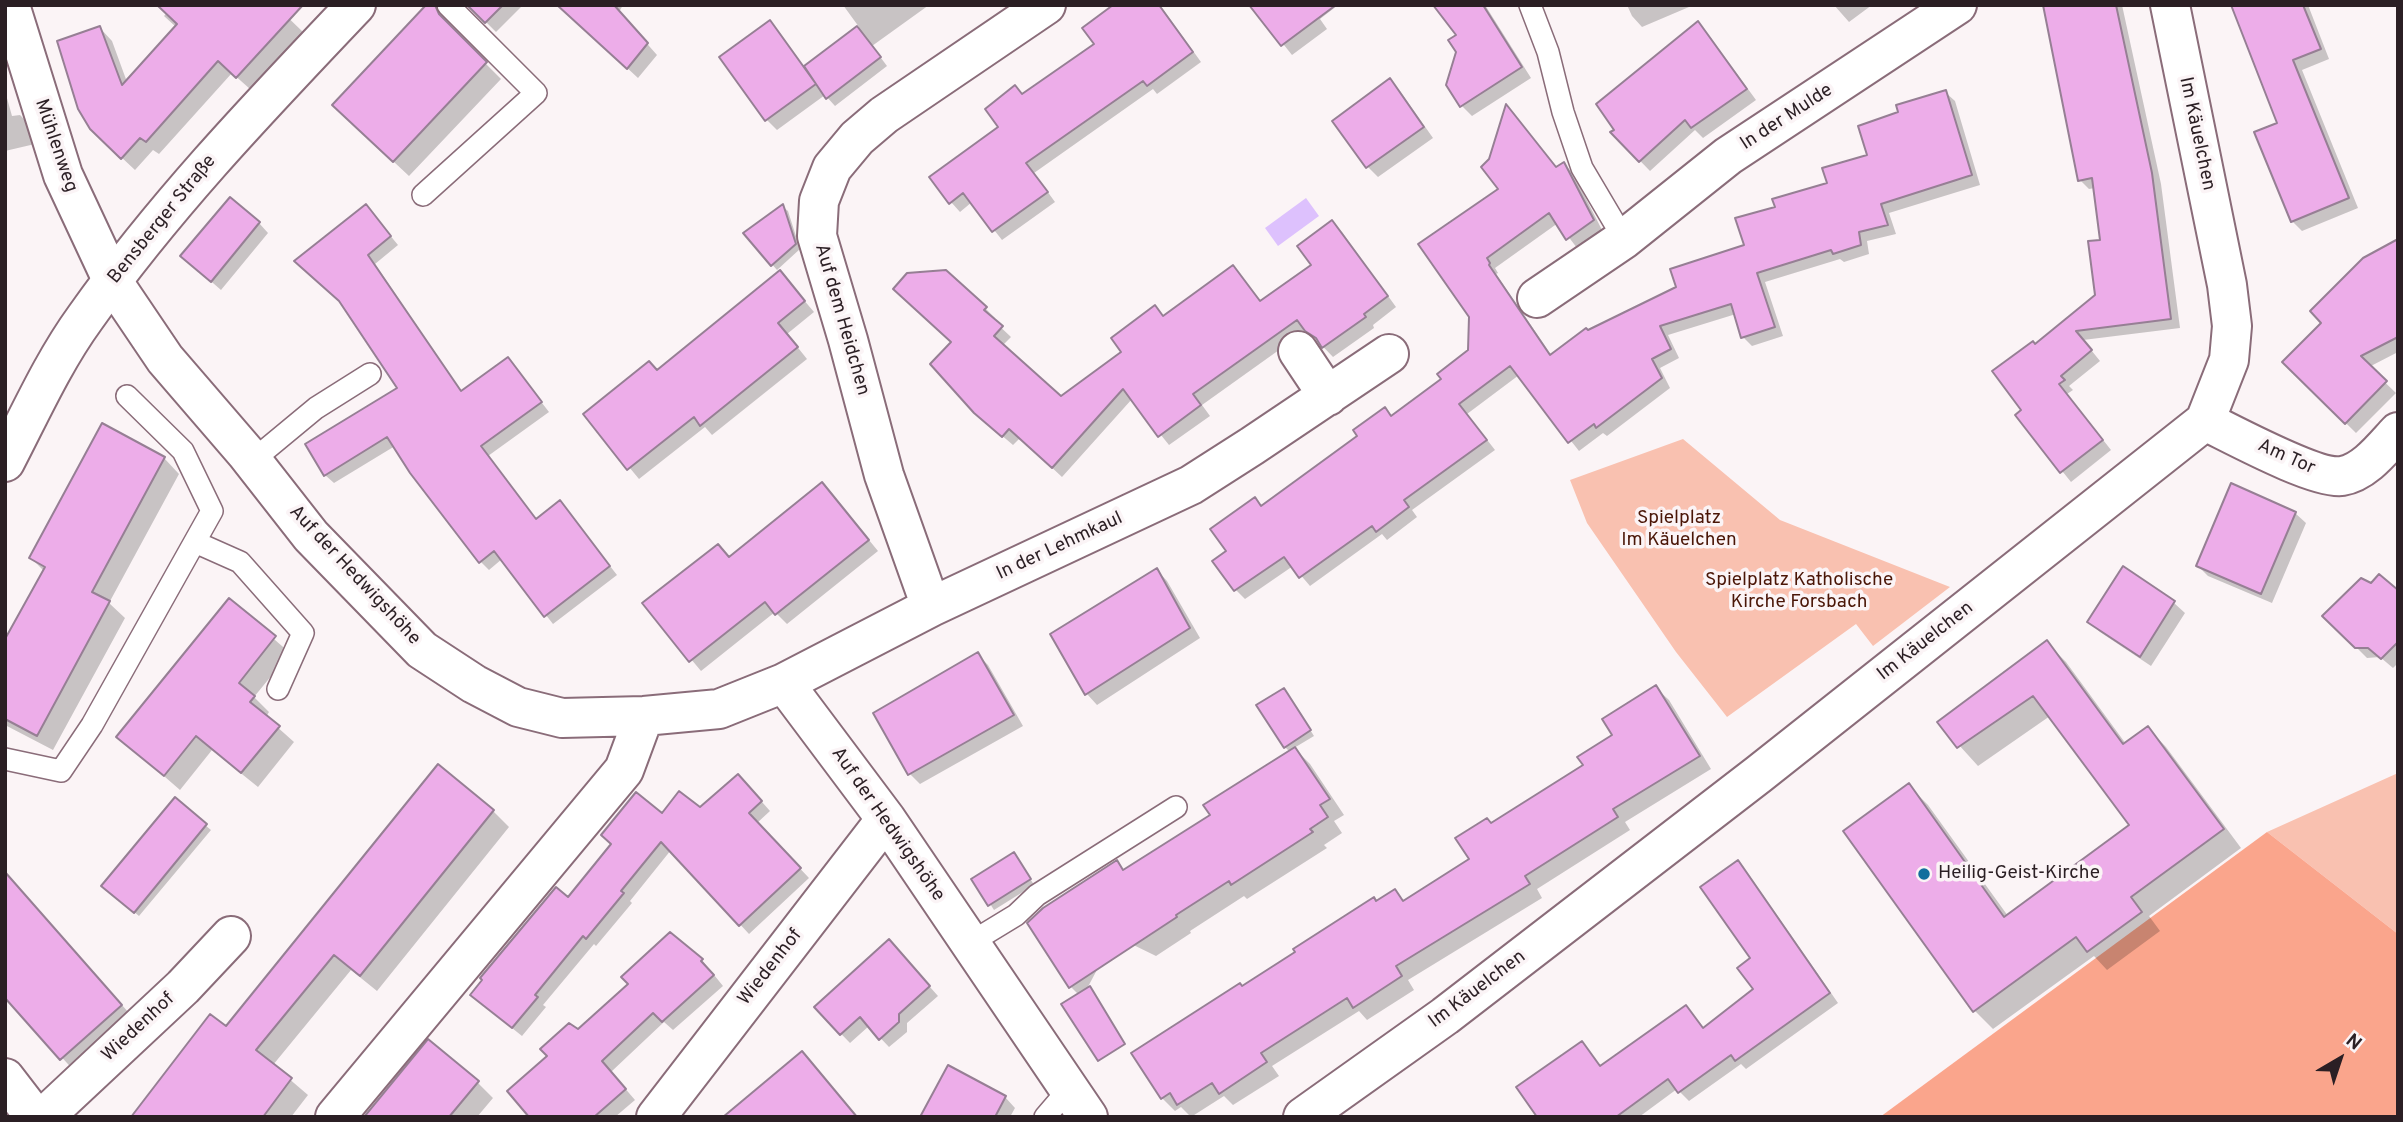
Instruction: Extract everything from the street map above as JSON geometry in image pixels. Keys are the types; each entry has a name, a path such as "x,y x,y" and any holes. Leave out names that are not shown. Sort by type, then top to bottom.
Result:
{"street":[{"name":"Bensberger Straße","path":"5,462 84,318 171,207 234,134 356,5"},
{"name":"Auf dem Heidchen","path":"931,607 884,475 817,236 819,201 832,168 858,138 884,115 1046,5"},
{"name":"In der Mulde","path":"1537,298 1623,239 1728,156 1957,5"},
{"name":"Im Käuelchen","path":"1303,1117 1446,1016 1716,808 2205,421 2229,360 2232,326 2227,285 2170,5"},
{"name":"Mühlenweg","path":"11,21 62,175 113,282"},
{"name":"Auf der Hedwigshöhe","path":"113,282 164,359 252,461 311,536 422,650 474,684 517,706 562,718 644,716 719,709 784,683 886,819 970,943 1067,1107"},
{"path":"1297,351 1328,396"},
{"name":"In der Lehmkaul","path":"784,683 931,607 1191,485 1389,354"},
{"name":"Am Tor","path":"2205,421 2316,473 2342,476 2366,464 2398,432"},
{"path":"335,1117 624,770 644,716"},
{"name":"Wiedenhof","path":"656,1117 886,819"},
{"name":"Wiedenhof","path":"44,1117 183,987 231,936"},
{"path":"5,1078 35,1117"}],"lane":[{"path":"423,195 536,93 448,5"},
{"path":"1530,5 1548,52 1563,112 1582,169 1623,239"},
{"path":"252,461 316,408 370,374"},
{"path":"5,759 61,771 92,726 212,511 183,451 127,396"},
{"path":"195,542 240,562 303,633 278,689"},
{"path":"970,943 1016,915 1037,895 1176,807"}],"green space":[{"path":"1683,439 1780,520 1950,587 1873,646 1856,624 1727,717 1676,652 1587,523 1570,480"},
{"path":"2398,773 2398,934 2267,832"}],"shaded area":[{"path":"1306,198 1319,216 1278,246 1265,228"},
{"path":"2267,832 2398,934 2398,1117 1880,1117"}],"building":[{"path":"157,5 303,5 236,78 218,61 146,142 140,138 121,159 90,129 78,109 57,41 100,26 122,85 177,24"},
{"path":"426,5 435,5 439,14 487,62 393,162 332,105"},
{"path":"467,5 503,5 485,23"},
{"path":"557,5 614,5 648,43 627,69"},
{"path":"1113,5 1159,5 1193,52 1147,86 1143,81 1026,163 1048,192 992,232 963,193 949,204 929,177 998,127 985,109 1015,85 1022,94 1094,44 1082,28"},
{"path":"1249,5 1336,5 1281,46"},
{"path":"1433,5 1483,5 1522,67 1460,107 1446,85 1456,52 1448,40 1456,35"},
{"path":"2043,5 2116,5 2152,173 2171,319 2076,331 2092,350 2061,376 2065,380 2059,384 2103,440 2060,473 2015,415 2021,410 1992,371 2033,341 2035,344 2095,295 2088,241 2100,240 2092,178 2078,181"},
{"path":"2231,5 2303,5 2321,49 2293,60 2349,198 2291,222 2254,132 2277,123"},
{"path":"770,20 816,84 765,121 719,57"},
{"path":"1698,21 1747,89 1691,128 1685,120 1639,162 1610,132 1614,130 1596,104"},
{"path":"857,26 881,57 826,99 804,66"},
{"path":"1390,78 1424,127 1366,168 1332,121"},
{"path":"1946,90 1972,175 1881,204 1888,225 1859,232 1861,245 1833,254 1831,250 1757,273 1775,327 1741,338 1731,304 1660,326 1671,349 1652,359 1662,378 1596,428 1594,424 1568,443 1510,366 1459,404 1487,440 1404,500 1409,507 1376,532 1372,526 1299,578 1284,557 1234,591 1212,561 1226,551 1210,529 1255,497 1261,506 1357,436 1353,430 1385,407 1391,416 1441,379 1437,374 1468,350 1469,317 1418,244 1498,189 1481,167 1489,159 1506,104 1556,167 1564,162 1594,220 1566,240 1549,213 1487,258 1489,265 1550,355 1586,328 1588,330 1676,287 1670,269 1744,245 1735,218 1775,207 1772,199 1827,183 1822,168 1867,155 1858,126 1898,112 1896,105"},
{"path":"230,197 260,222 211,282 180,256"},
{"path":"366,204 391,236 368,255 461,391 508,357 542,402 481,446 536,519 560,500 610,566 544,617 494,551 479,563 410,473 387,437 324,476 305,444 397,388 339,301 294,261"},
{"path":"783,204 796,244 771,266 743,233"},
{"path":"1332,220 1388,296 1364,314 1366,317 1322,348 1316,338 1305,331 1297,320 1193,394 1201,405 1158,437 1123,389 1052,468 1009,429 1002,437 974,413 930,364 951,342 893,289 907,273 946,270 987,307 984,310 1003,326 994,336 1061,396 1121,352 1111,338 1155,305 1163,316 1233,265 1260,301 1311,265 1297,246"},
{"path":"2398,239 2398,337 2361,356 2387,381 2345,424 2282,362 2321,323 2310,311 2363,258"},
{"path":"780,270 805,301 778,323 798,347 700,426 694,417 627,470 583,414 649,361 657,370"},
{"path":"102,423 165,457 92,592 110,601 37,736 5,719 5,639 45,567 29,558"},
{"path":"822,482 869,540 775,615 765,602 689,662 642,603 718,544 729,557"},
{"path":"2231,483 2296,512 2261,594 2196,566"},
{"path":"2123,566 2175,601 2140,657 2087,622"},
{"path":"1157,568 1190,628 1085,695 1050,634"},
{"path":"2379,574 2398,590 2398,642 2381,659 2368,648 2355,648 2322,616 2361,578 2371,583"},
{"path":"229,598 276,636 239,683 255,696 250,702 280,726 241,773 196,736 164,776 116,737"},
{"path":"2047,640 2123,744 2148,726 2224,829 2131,897 2142,912 2087,952 2076,937 1973,1012 1843,831 1909,783 2004,917 2129,825 2033,696 1957,748 1937,722"},
{"path":"978,652 1014,715 908,775 873,713"},
{"path":"1656,685 1700,756 1613,809 1618,817 1525,876 1530,884 1396,966 1402,976 1353,1008 1347,998 1261,1053 1267,1062 1219,1094 1212,1083 1177,1105 1170,1093 1161,1099 1131,1053 1240,983 1242,986 1295,952 1293,949 1374,897 1376,901 1395,889 1403,901 1469,859 1455,838 1487,818 1491,823 1583,765 1577,757 1612,735 1602,719"},
{"path":"1284,688 1311,730 1284,748 1256,705"},
{"path":"1295,747 1330,799 1320,805 1328,817 1310,829 1313,832 1231,885 1229,881 1069,988 1027,923 1043,908 1117,860 1123,870 1210,815 1203,805"},
{"path":"438,764 494,810 360,976 334,955 256,1050 292,1078 263,1117 131,1117 210,1014 226,1026"},
{"path":"738,774 762,801 749,813 801,868 739,926 661,842 621,891 624,893 586,939 583,936 512,1028 470,995 482,980 480,978 556,887 568,897 611,844 601,835 636,792 662,813 679,791 700,807"},
{"path":"175,797 207,824 134,913 101,886"},
{"path":"1014,852 1031,879 988,906 971,879"},
{"path":"1738,860 1830,993 1735,1061 1731,1055 1678,1093 1668,1079 1616,1117 1537,1117 1516,1087 1582,1041 1600,1066 1686,1005 1703,1028 1753,989 1737,968 1750,958 1700,887"},
{"path":"5,872 122,1005 60,1060 5,998"},
{"path":"670,932 703,959 701,961 714,975 662,1022 653,1013 602,1061 626,1089 594,1117 529,1117 507,1091 547,1056 540,1049 569,1023 578,1029 628,984 621,977"},
{"path":"889,939 930,986 899,1014 899,1022 879,1040 860,1017 840,1035 814,1007"},
{"path":"1090,986 1125,1044 1098,1061 1061,1004"},
{"path":"428,1039 479,1081 449,1117 364,1117"},
{"path":"802,1051 857,1117 723,1117"},
{"path":"948,1065 1006,1096 995,1117 920,1117"}],"place":[{"name":"Heilig-Geist-Kirche","path":"1924,874"}],"park label":[{"name":"Spielplatz Im Käuelchen","path":"1679,530"},
{"name":"Spielplatz Katholische Kirche Forsbach","path":"1799,592"}]}
